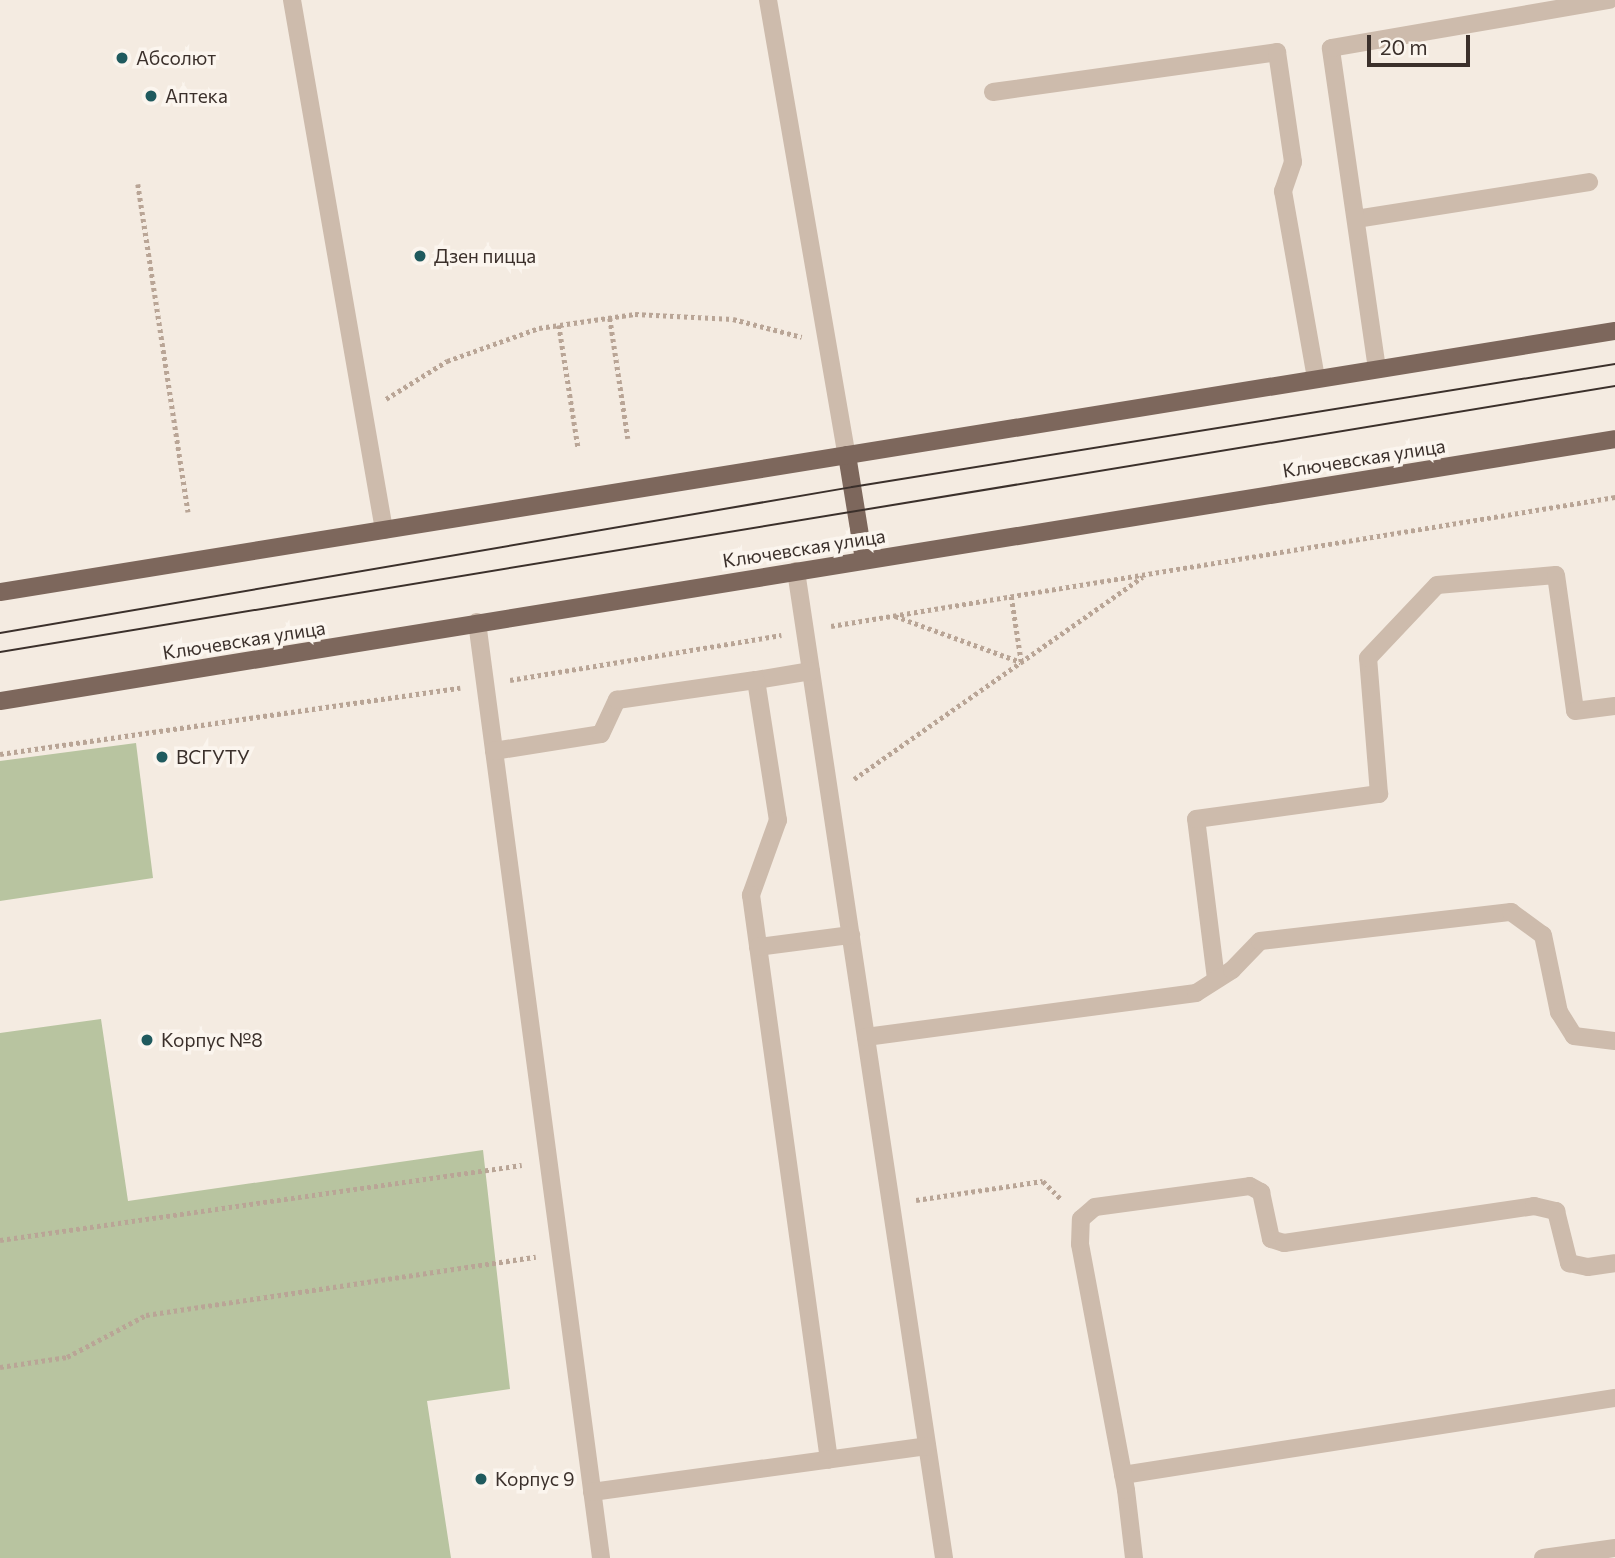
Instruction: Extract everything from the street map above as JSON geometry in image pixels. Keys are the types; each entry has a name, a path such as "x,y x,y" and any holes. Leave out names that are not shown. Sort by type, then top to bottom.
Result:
{"main road":[{"path":"0,592 1615,331"},
{"name":"Ключевская улица","path":"0,701 1615,439"},
{"path":"847,455 864,560"}],"street":[{"path":"292,0 384,530"},
{"path":"768,0 847,455"},
{"path":"1377,369 1331,48 1609,0"},
{"path":"993,92 1277,52 1293,162 1283,191 1316,379"},
{"path":"1356,219 1589,182"},
{"path":"796,571 944,1558"},
{"path":"1216,979 1196,819 1379,793 1368,658 1437,584 1556,575 1575,711 1615,706"},
{"path":"477,622 601,1558"},
{"path":"494,751 601,734 617,700 811,671"},
{"path":"756,680 778,820 751,895 829,1460"},
{"path":"866,1037 1196,993 1260,941 1511,912 1544,935 1559,1012 1574,1036 1615,1041"},
{"path":"758,947 851,935"},
{"path":"1134,1558 1123,1475 1080,1244 1082,1219 1095,1207 1250,1186 1261,1192 1271,1238 1284,1243 1534,1206 1556,1211 1569,1262 1588,1267 1615,1263"},
{"path":"1123,1475 1615,1398"},
{"path":"593,1492 927,1446"},
{"path":"1542,1558 1615,1548"}],"path":[{"path":"138,184 188,513"},
{"path":"364,412 447,361 539,328 559,325 635,314 733,319 827,343"},
{"path":"610,318 628,439"},
{"path":"559,325 578,447"},
{"path":"830,796 1145,575"},
{"path":"1011,597 1021,662"},
{"path":"894,616 1021,662"},
{"path":"0,1240 549,1161"},
{"path":"891,1203 1043,1181 1082,1219"},
{"path":"0,1367 67,1357 146,1315 561,1253"}],"green space":[{"path":"136,743 153,878 0,901 0,761"},
{"path":"101,1019 128,1201 483,1150 510,1389 427,1401 451,1558 0,1558 0,1033"}],"tram line":[{"path":"0,633 852,487 1615,364"},
{"path":"0,652 1615,386"}],"place":[{"name":"Абсолют","path":"122,58"},
{"name":"Аптека","path":"151,96"},
{"name":"Дзен пицца","path":"420,256"},
{"name":"ВСГУТУ","path":"162,757"},
{"name":"Корпус №8","path":"147,1040"},
{"name":"Корпус 9","path":"481,1479"}]}
